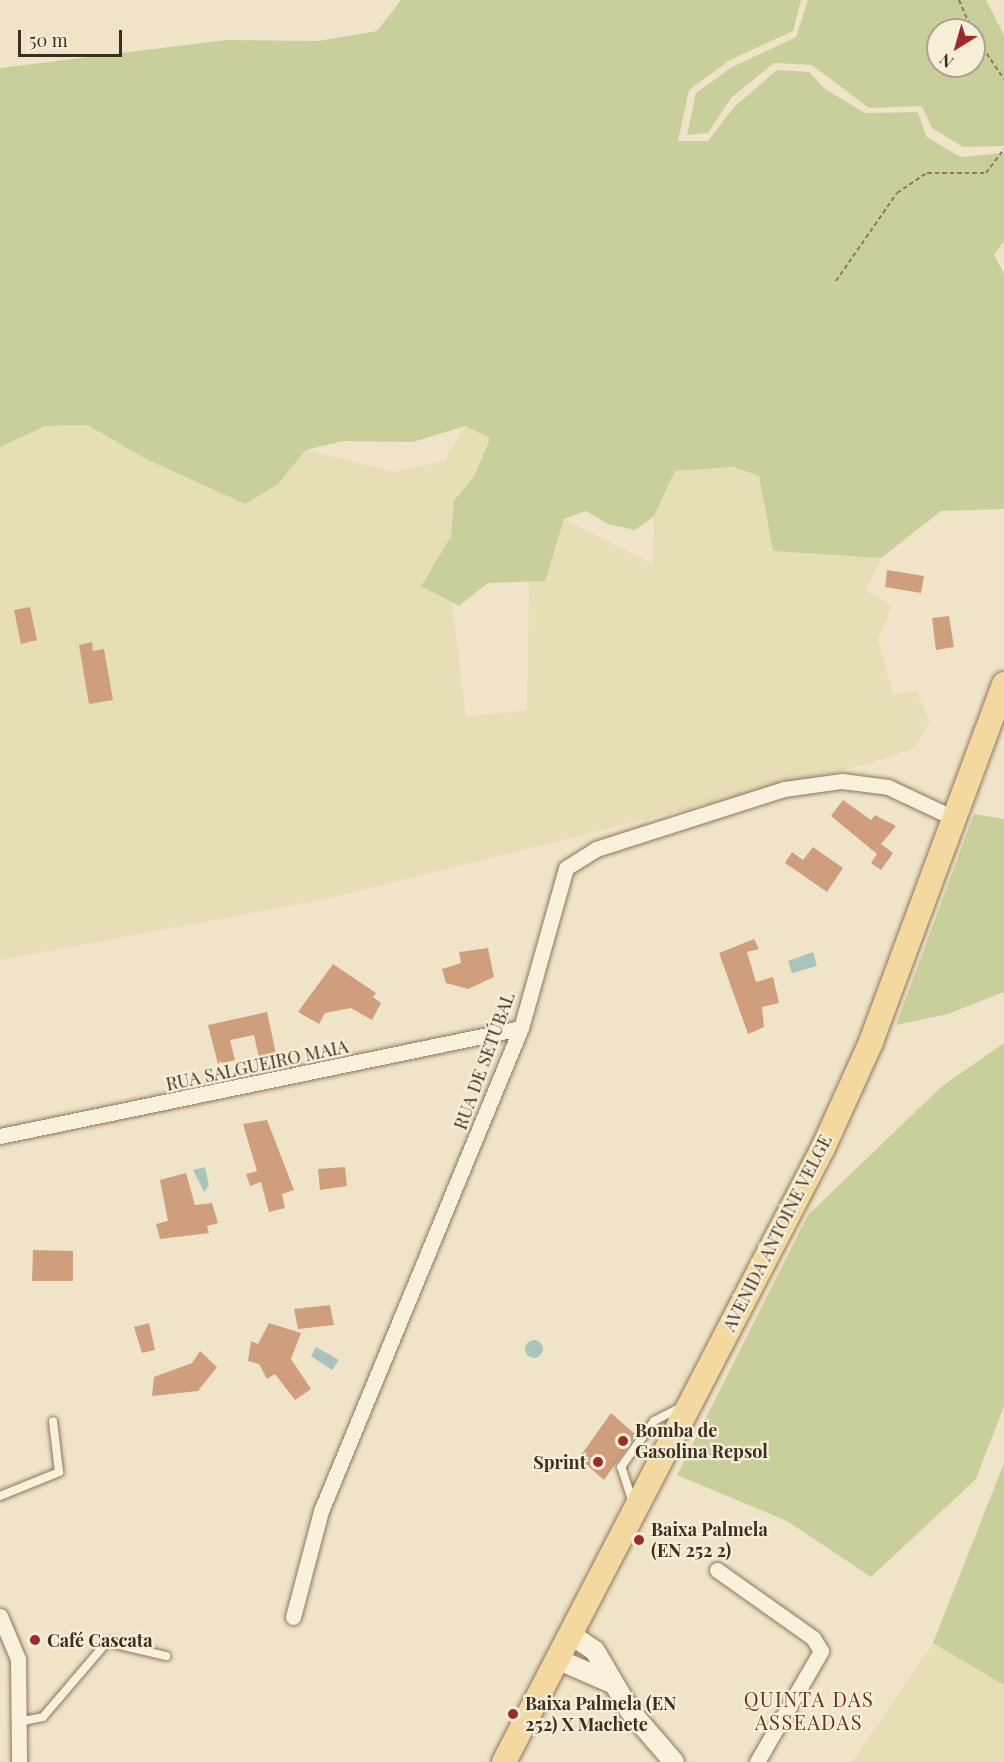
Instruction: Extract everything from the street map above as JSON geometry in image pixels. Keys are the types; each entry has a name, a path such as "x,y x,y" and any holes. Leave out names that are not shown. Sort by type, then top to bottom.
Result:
{"main road":[{"name":"AVENIDA ANTOINE VELGE","path":"504,1762 872,1042 1004,684"}],"street":[{"name":"RUA DE SETÚBAL","path":"293,1617 321,1511 521,1028 561,876 583,854 784,789 842,781 888,787 956,819"},
{"name":"RUA SALGUEIRO MAIA","path":"0,1136 521,1028"},
{"path":"717,1570 813,1638 821,1651 757,1762"},
{"path":"0,1616 18,1659 22,1721 19,1762"},
{"path":"570,1634 595,1651 612,1683 674,1762"},
{"path":"557,1659 612,1683"}],"lane":[{"path":"0,1496 59,1472 53,1421"},
{"path":"22,1721 44,1717 107,1642 166,1656"}],"path":[{"path":"959,0 967,18"},
{"path":"986,53 1004,79"},
{"path":"836,281 897,193 927,173 986,172 1004,149"}],"shaded area":[{"path":"88,425 114,437 278,484 306,450 394,472 444,461 465,426 490,438 474,477 454,500 451,536 421,585 452,603 466,717 527,710 529,581 545,580 564,519 653,564 654,516 675,471 734,467 759,476 773,551 881,558 865,590 892,606 878,640 893,695 916,690 930,721 915,748 871,763 321,900 0,960 0,447 45,426"},
{"path":"933,1643 1004,1685 1004,1762 852,1762"}],"green space":[{"path":"401,0 801,0 793,31 730,60 689,90 678,141 708,141 734,107 777,70 809,72 825,89 865,113 918,112 926,136 960,157 1004,153 1004,241 994,255 1004,273 1004,509 941,511 881,558 773,551 759,476 734,467 675,471 654,516 635,530 608,524 586,511 564,519 545,581 488,583 459,606 421,586 451,536 454,500 474,477 490,438 465,426 413,442 343,441 306,450 278,484 245,504 144,458 88,425 45,426 0,447 0,68 226,40 318,41 377,31"},
{"path":"808,0 986,0 1004,35 1004,146 963,147 932,128 922,106 869,108 812,65 774,63 731,98 708,133 687,135 696,93 732,67 796,37"},
{"path":"974,814 1004,819 1004,992 948,1014 896,1025"},
{"path":"1004,1043 1004,1406 976,1479 871,1577 787,1521 677,1475 808,1215 941,1087"},
{"path":"1004,1463 1004,1685 933,1643"}],"water":[{"path":"813,952 817,966 792,973 788,961"},
{"path":"205,1167 209,1186 204,1192 193,1170"},
{"path":"530,1340 538,1340 543,1345 541,1356 530,1358 525,1353 525,1345"},
{"path":"316,1347 339,1360 332,1370 311,1356"}],"building":[{"path":"887,570 924,576 921,593 885,587"},
{"path":"30,607 37,640 21,644 14,610"},
{"path":"949,616 954,647 936,650 932,618"},
{"path":"92,642 93,651 104,649 113,700 89,704 79,645"},
{"path":"843,800 871,820 875,815 896,826 881,844 893,853 881,870 871,863 877,854 831,816"},
{"path":"813,847 843,868 827,892 785,863 792,852 803,860"},
{"path":"754,939 759,949 747,952 756,982 773,977 779,1003 762,1007 764,1027 748,1034 719,953"},
{"path":"488,948 494,977 468,989 446,983 442,969 461,963 459,952"},
{"path":"333,964 376,993 373,997 381,1003 372,1020 351,1008 325,1013 319,1024 298,1012"},
{"path":"267,1012 276,1054 259,1058 254,1035 230,1040 235,1060 218,1064 208,1025"},
{"path":"267,1120 294,1190 282,1194 285,1208 269,1212 261,1182 250,1186 246,1174 257,1171 243,1124"},
{"path":"345,1167 347,1186 320,1190 318,1169"},
{"path":"186,1173 195,1205 212,1203 218,1223 207,1226 209,1233 160,1239 156,1224 168,1221 160,1180"},
{"path":"33,1250 73,1251 73,1281 32,1281"},
{"path":"330,1305 334,1325 298,1329 294,1309"},
{"path":"149,1323 155,1350 142,1353 134,1327"},
{"path":"269,1323 301,1333 291,1359 311,1389 295,1400 275,1374 267,1379 259,1364 248,1361 251,1341 258,1344"},
{"path":"200,1351 217,1367 198,1391 152,1396 154,1377 192,1363"},
{"name":"Bomba de Gasolina Repsol","path":"611,1413 636,1435 604,1480 579,1458"}],"place":[{"name":"Bomba de Gasolina Repsol","path":"623,1441"},
{"name":"Sprint","path":"598,1462"},
{"name":"Baixa Palmela (EN 252 2)","path":"639,1540"},
{"name":"Café Cascata","path":"35,1640"},
{"name":"Baixa Palmela (EN 252) X Machete","path":"513,1714"}],"district":[{"name":"QUINTA DAS ASSEADAS","path":"809,1710"}]}
